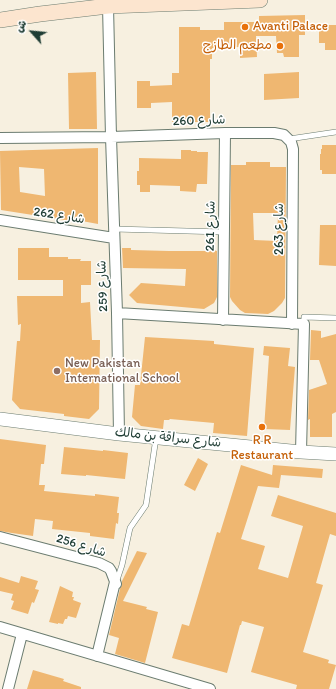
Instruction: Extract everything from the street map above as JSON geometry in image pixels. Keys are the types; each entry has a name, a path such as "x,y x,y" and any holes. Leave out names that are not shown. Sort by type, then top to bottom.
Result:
{"main road":[{"path":"0,20 108,6 260,0"},
{"path":"0,24 40,14"}],"street":[{"path":"108,6 111,137"},
{"name":"شارع 260","path":"0,138 111,137 225,133 274,133 281,134 287,138"},
{"name":"شارع 261","path":"223,320 225,133"},
{"name":"شارع 259","path":"111,137 120,434"},
{"name":"شارع 263","path":"287,138 291,142 293,149 292,324"},
{"name":"شارع 262","path":"0,220 114,233"},
{"path":"117,313 304,324 301,452"},
{"name":"شارع سراقة بن مالك","path":"0,419 120,434 301,452 336,454"},
{"name":"شارع 256","path":"0,537 99,563 112,572 116,584"},
{"path":"97,656 115,582 116,584"},
{"path":"0,627 210,689"},
{"path":"8,689 22,634"}],"lane":[{"path":"287,138 336,132"},
{"path":"114,233 224,232"},
{"path":"304,324 304,317 336,318"},
{"path":"116,584 122,565 130,528 146,506 156,437"}],"building":[{"path":"305,15 305,35 299,35 299,57 284,57 283,53 277,53 276,36 256,36 257,57 240,58 240,47 212,48 212,59 210,59 210,122 172,122 172,102 151,103 151,108 137,108 137,81 150,81 150,86 172,85 172,73 179,73 179,27 200,27 200,30 224,30 224,22 259,22 259,16"},
{"path":"326,25 336,25 336,50 325,50 325,43 319,43 319,28 325,28"},
{"path":"96,72 97,129 69,129 68,73"},
{"path":"299,72 299,98 264,100 264,74"},
{"path":"322,145 336,145 336,174 322,174 322,170 320,170 320,154"},
{"path":"98,148 98,224 1,210 0,151","holes":["19,167 44,169 45,196 20,192"]},
{"path":"181,150 208,152 207,184 197,184 196,192 180,191 180,186 150,185 150,192 140,192 140,185 137,185 139,158 181,159"},
{"path":"246,162 270,162 270,167 286,167 285,298 274,311 268,314 245,313 240,310 230,297 231,165 246,165","holes":["253,213 278,213 277,241 254,240"]},
{"path":"320,225 336,225 336,266 319,265"},
{"path":"18,248 49,248 49,257 68,257 68,259 91,261 91,285 81,285 81,303 90,302 92,340 100,340 99,409 89,419 64,416 64,414 20,409 12,400 17,341 20,341 21,324 18,325 17,296 63,296 63,280 18,280"},
{"path":"122,248 131,248 131,250 217,251 217,297 214,303 204,309 137,303 129,295 141,283 185,286 186,269 123,268"},
{"path":"311,330 321,331 321,338 336,334 336,412 332,414 332,437 310,437 310,419 308,420 309,390 327,384 319,360 310,360"},
{"path":"145,337 214,341 214,344 254,348 247,436 213,433 214,423 170,419 164,420 163,429 141,426 132,417 135,385 140,385"},
{"path":"264,346 290,348 288,366 295,367 290,430 264,429 269,356 263,355"},
{"path":"0,439 46,445 44,464 41,464 39,485 45,485 44,491 119,497 117,513 119,513 118,524 116,523 114,539 90,536 90,533 52,529 53,521 35,519 33,536 0,531"},
{"path":"64,447 128,453 125,479 61,474"},
{"path":"198,458 208,464 195,491 184,485"},
{"path":"241,465 272,475 273,465 323,469 322,478 281,475 279,488 258,486 241,539 265,546 258,569 288,578 303,526 271,516 278,495 336,513 336,536 330,534 316,583 323,585 303,652 329,660 328,663 336,665 329,689 296,689 297,685 251,672 264,627 242,621 227,673 172,658 182,624 189,626 217,532 220,533"},
{"path":"137,551 147,553 123,601 147,607 146,609 158,612 145,663 115,654 119,638 109,635 122,581"},
{"path":"21,576 38,581 35,589 39,590 34,603 32,602 28,614 11,609 14,601 11,600 13,594 0,591 0,577 19,583"},
{"path":"60,586 73,592 73,600 81,603 76,618 68,616 63,624 49,622"},
{"path":"33,670 64,679 63,681 81,687 81,689 27,689"}],"place":[{"name":"Avanti Palace","path":"245,27"},
{"name":"مطعم الطازج","path":"280,46"},
{"name":"New Pakistan International School","path":"57,371"},
{"name":"R R Restaurant","path":"262,427"}]}
